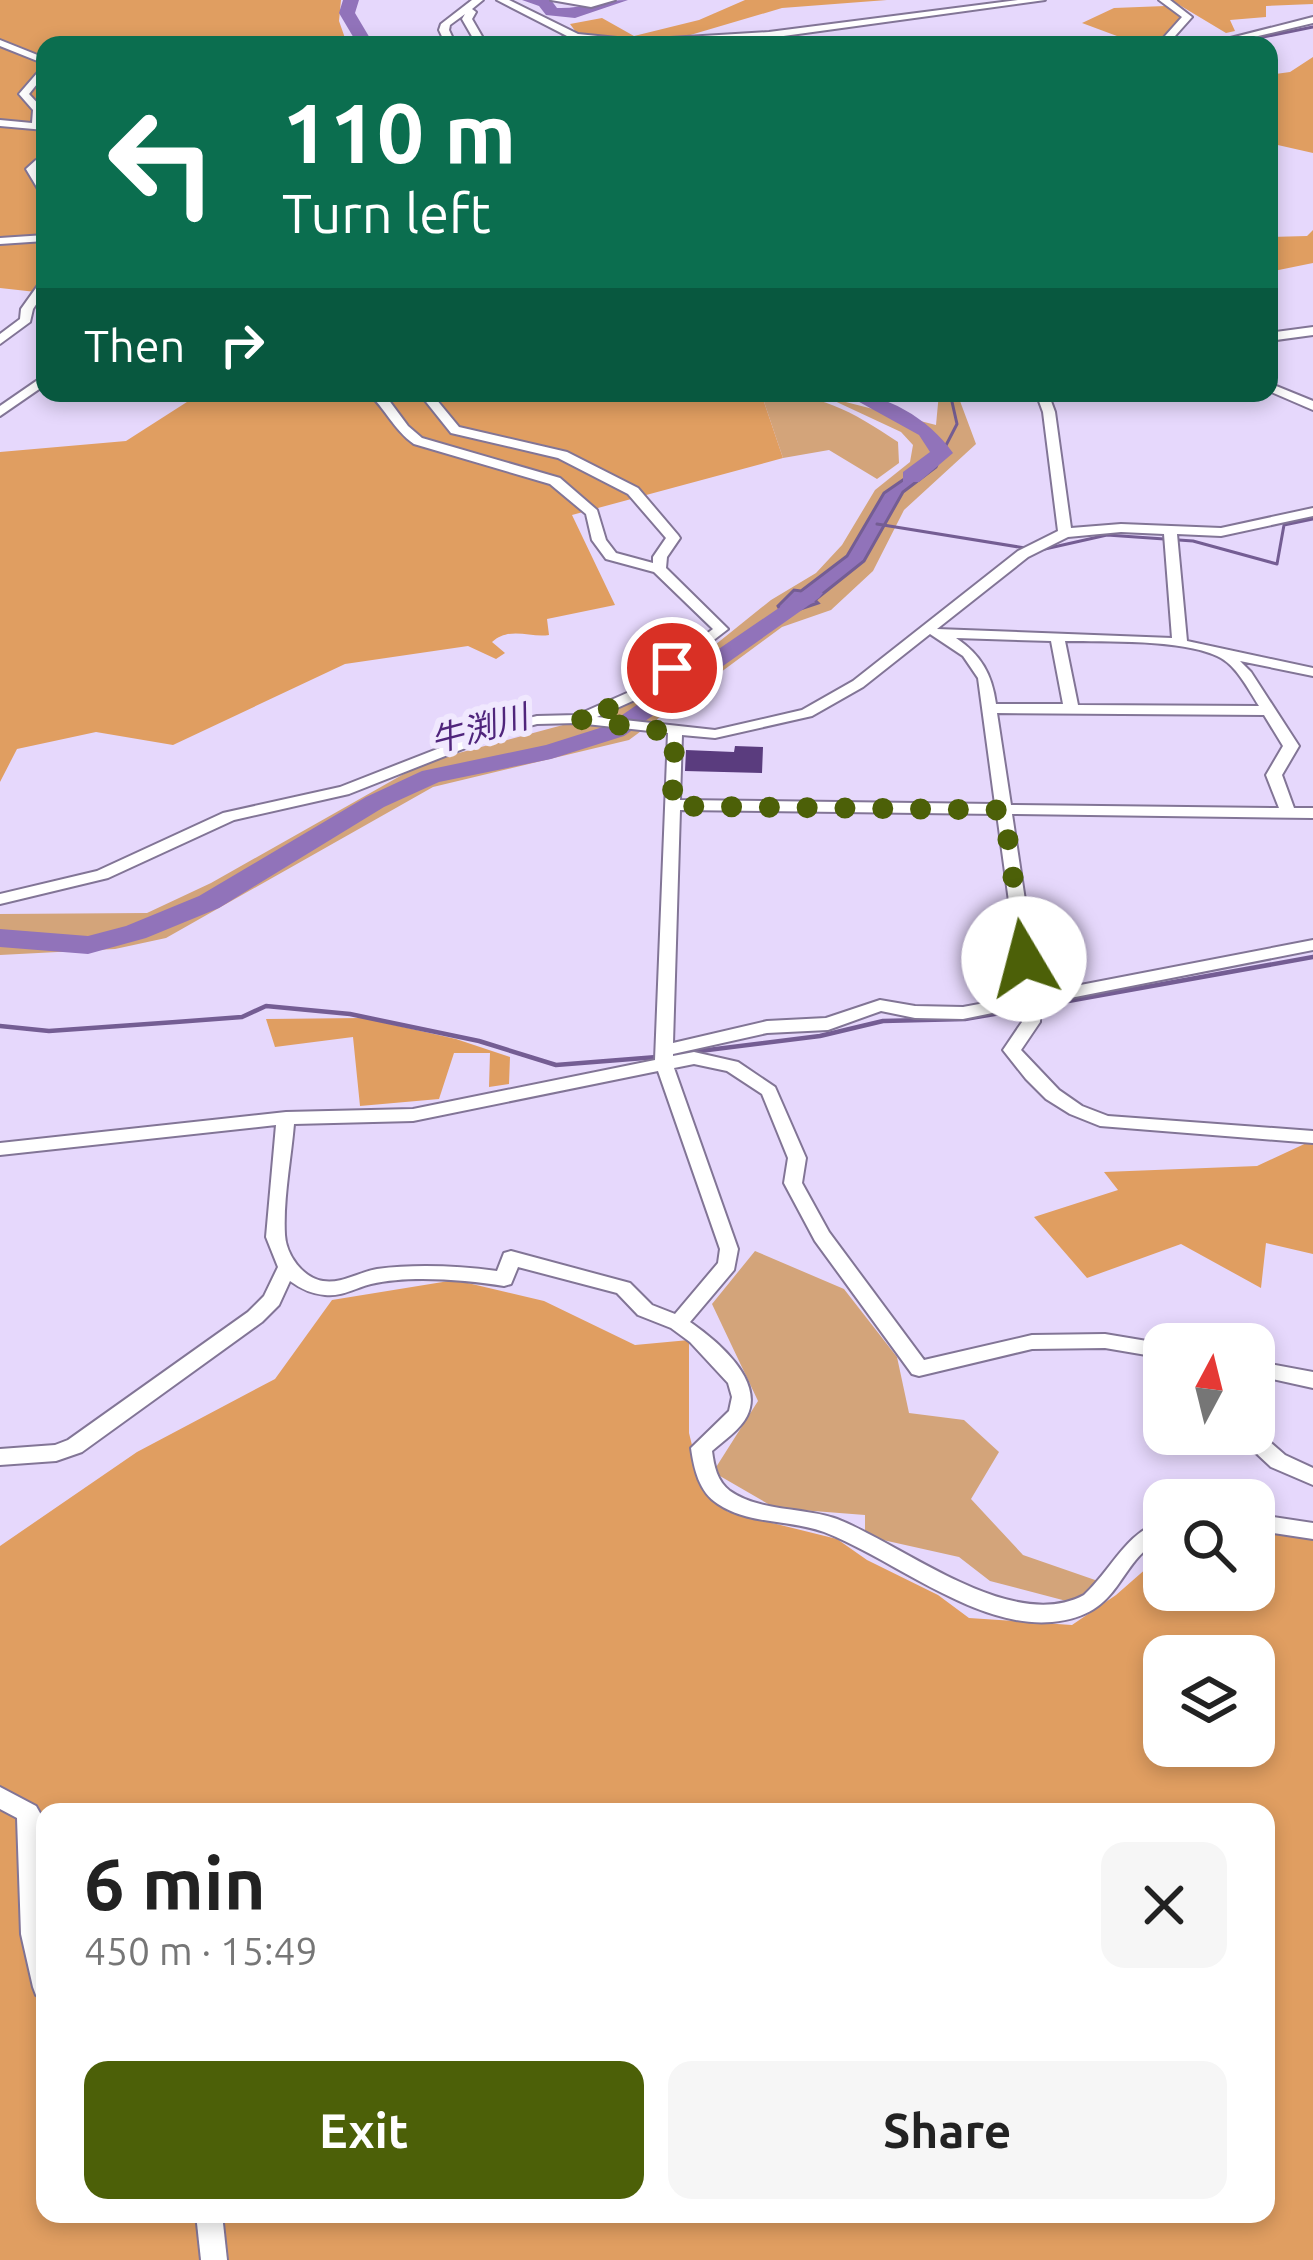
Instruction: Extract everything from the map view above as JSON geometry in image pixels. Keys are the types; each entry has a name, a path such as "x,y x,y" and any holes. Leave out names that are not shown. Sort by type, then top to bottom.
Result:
{"street":[{"path":"447,36 444,30 478,0"},
{"path":"502,0 574,36"},
{"path":"556,0 591,4 610,0"},
{"path":"755,36 1040,0"},
{"path":"1164,0 1187,16 1170,36"},
{"path":"464,9 471,12 467,19 475,36"},
{"path":"1246,36 1313,20"},
{"path":"0,43 36,60"},
{"path":"36,74 24,94 36,110"},
{"path":"0,122 36,126"},
{"path":"0,241 36,239"},
{"path":"0,340 26,320 36,295"},
{"path":"1278,336 1313,331"},
{"path":"0,412 36,386"},
{"path":"1278,391 1313,406"},
{"path":"386,402 401,430 418,441 555,481 592,513 599,540 611,556 659,569 721,628 632,696 577,719"},
{"path":"432,402 454,430 562,455 633,491 673,538 660,557 659,569"},
{"path":"1045,402 1065,533"},
{"path":"0,899 102,875 229,816 344,791 501,729 537,720 577,719 675,733 745,730 807,713 835,700 934,633 1023,554 1065,533 1121,528 1238,530 1313,512"},
{"path":"1170,531 1180,643"},
{"path":"934,633 1180,643 1313,672"},
{"path":"934,633 981,667 1031,997 1031,1022 1012,1050 1045,1094 1106,1122 1313,1137"},
{"path":"1057,636 1072,710"},
{"path":"1223,653 1244,672 1291,746 1274,775 1288,812"},
{"path":"989,708 1267,711"},
{"path":"675,733 665,1057 729,1249 727,1264 678,1323"},
{"path":"672,806 1313,814"},
{"path":"0,1149 286,1118 413,1115 665,1057 767,1028 828,1024 880,1005 944,1015 1313,945"},
{"path":"665,1057 709,1059 732,1066 769,1091 797,1158 793,1183 822,1236 919,1369 1032,1342 1105,1341 1143,1347"},
{"path":"286,1118 275,1238 287,1268 302,1281 338,1288 376,1276 459,1271 504,1279 511,1258 623,1288 645,1310 678,1323 737,1380 742,1397 738,1415 701,1448 704,1472 717,1493 741,1508 825,1523 992,1603 1055,1612 1080,1608 1099,1595 1143,1539"},
{"path":"0,1457 56,1454 75,1446 255,1317 272,1300 287,1268"},
{"path":"1275,1373 1313,1381"},
{"path":"1272,1455 1313,1477"},
{"path":"1275,1525 1313,1531"},
{"path":"0,1797 11,1799 28,1814 36,1950"},
{"path":"210,2223 214,2260"}],"shaded area":[{"path":"0,0 341,0 339,21 344,36 36,36 36,292 0,288"},
{"path":"745,0 887,0 782,8 687,36 634,36 699,20"},
{"path":"1171,0 1313,0 1313,4 1266,6 1266,17 1230,20 1235,31 1226,33"},
{"path":"1165,6 1177,11 1181,21 1165,36 1117,36 1082,23 1114,8"},
{"path":"602,18 634,36 579,36 570,24"},
{"path":"1313,57 1313,153 1278,145 1278,74 1290,72"},
{"path":"1313,230 1313,263 1278,270 1278,237 1307,236"},
{"path":"187,402 764,402 783,458 572,515 615,605 547,619 549,635 499,637 492,642 505,653 496,659 468,646 345,664 173,745 96,732 17,749 0,782 0,452 126,441"},
{"path":"764,402 823,402 849,412 898,442 899,463 877,479 829,450 783,458"},
{"path":"837,402 936,425 938,402 960,402 976,444 904,510 873,571 831,610 782,627 629,740 433,787 166,938 115,949 0,955 0,914 147,913 211,883 425,762 604,714 710,649 771,600 816,573 842,545 875,490 910,462 913,445 901,432"},
{"path":"942,453 936,467 903,492 864,561 815,600 818,603 783,615 778,606 794,590 801,591 847,556 884,493"},
{"path":"363,1018 510,1057 509,1084 489,1087 490,1053 454,1053 439,1099 360,1106 353,1037 275,1047 266,1019"},
{"path":"1313,1140 1313,1254 1266,1243 1261,1288 1181,1244 1087,1278 1034,1217 1118,1190 1104,1172 1257,1166"},
{"path":"755,1251 844,1289 897,1357 909,1413 964,1420 999,1452 971,1499 1023,1555 1098,1581 1074,1603 990,1581 959,1557 865,1536 865,1515 775,1508 713,1472 758,1401 712,1304"},
{"path":"455,1280 544,1301 635,1345 689,1340 689,1433 701,1482 728,1512 837,1539 867,1560 938,1595 969,1618 1072,1625 1143,1571 1143,1611 1275,1611 1275,1529 1313,1534 1313,2260 0,2260 0,1546 137,1452 275,1379 332,1300"}],"building":[{"path":"735,746 763,747 762,773 685,771 686,750 734,752"}],"waterway":[{"name":"牛渕川","path":"351,0 347,13 361,36"},
{"name":"牛渕川","path":"530,0 544,2 552,12 575,13 620,0"},
{"path":"1268,36 1313,27"},
{"name":"牛渕川","path":"871,402 927,431 942,453 911,477"},
{"path":"942,453 957,424 952,402"},
{"path":"1036,551 1107,535 1193,541 1277,564 1284,525 1313,519"},
{"path":"877,524 1025,548"},
{"name":"牛渕川","path":"0,938 88,945 136,932 209,902 375,802 431,776 551,751 615,731 811,593"},
{"path":"1035,1007 1313,957"},
{"path":"0,1026 49,1031 176,1022 242,1017 266,1006 350,1014 479,1041 556,1065 657,1057"},
{"path":"668,1055 820,1036 883,1021 965,1019 1024,1009"}],"route":[{"path":"672,668 610,708 577,719 675,733 672,806 1004,810 1024,959"}]}
